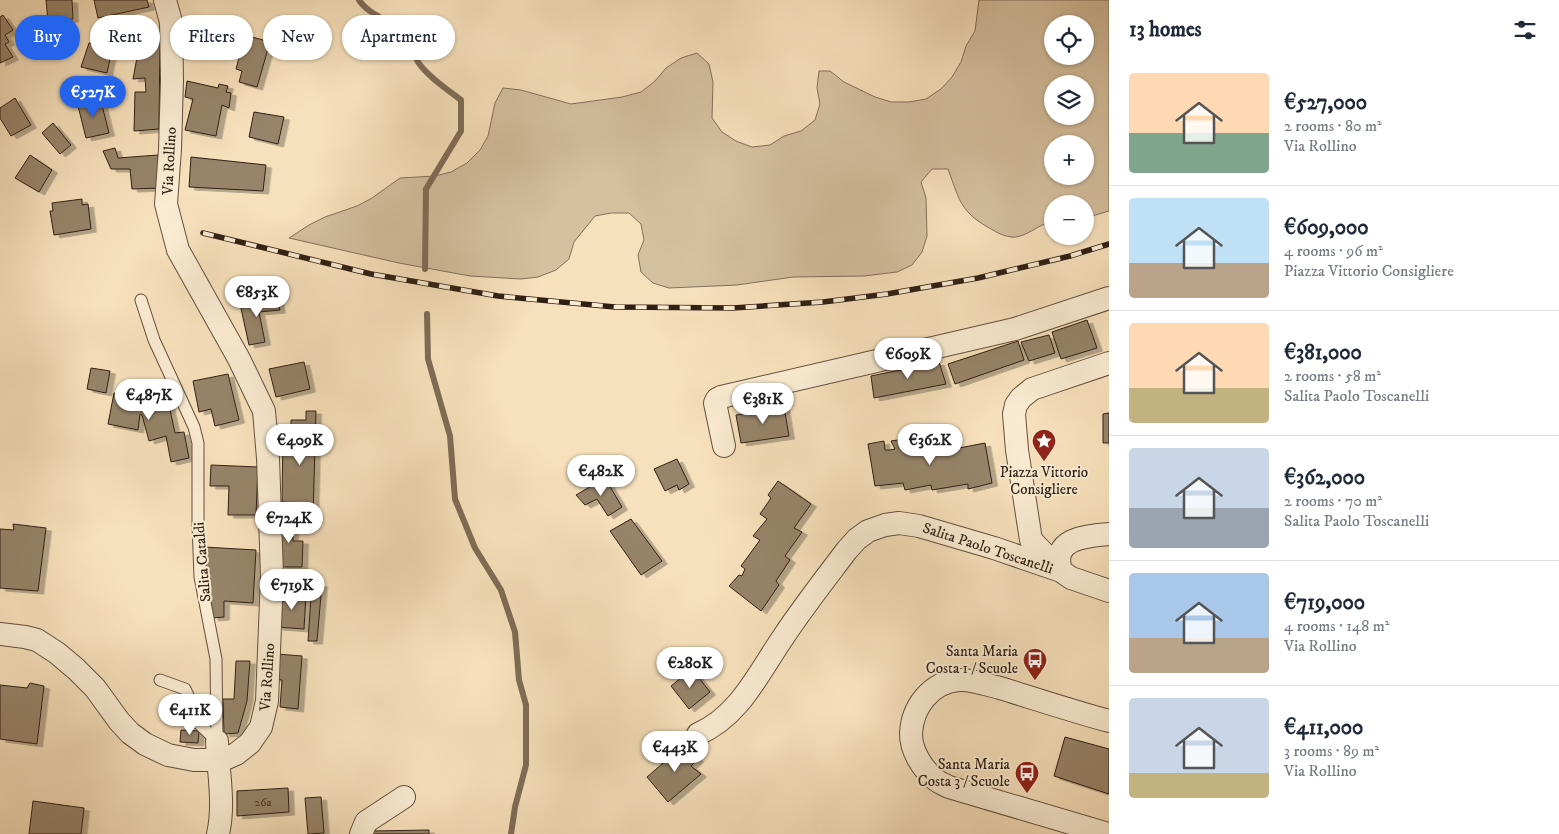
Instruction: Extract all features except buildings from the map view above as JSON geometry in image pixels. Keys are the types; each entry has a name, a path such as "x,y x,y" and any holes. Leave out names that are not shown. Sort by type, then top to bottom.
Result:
{"street":[{"name":"Via Rollino","path":"165,0 170,22 172,80 166,204 178,250 240,358 264,411 268,458 272,576 267,701 261,727 256,736 243,749 221,753"},
{"path":"724,446 715,403 721,397 1015,329 1109,298"},
{"path":"1109,363 1032,389 1016,405 1014,414 1017,450 1031,540 1061,571 1071,578 1109,591"},
{"name":"Salita Paolo Toscanelli","path":"698,734 708,730 737,706 784,636 847,550 868,531 885,525 909,524 933,529 1061,571"},
{"path":"1061,571 1058,563 1060,555 1063,548 1069,543 1083,536 1109,534"},
{"path":"0,634 36,640 57,653 89,682 130,733 145,744 168,755 194,760 221,753"},
{"path":"1108,834 949,787 936,780 922,765 913,746 911,736 916,709 928,694 935,688 959,680 976,682 1109,721"},
{"name":"Salita Cataldi","path":"218,834 221,822 221,753"},
{"path":"361,834 366,822 404,797"}],"lane":[{"name":"Salita Cataldi","path":"141,300 154,340 194,427 198,443 200,577 216,659 221,753"},
{"path":"160,680 184,689 191,702 196,720 221,753 231,821 228,834"}],"shaded area":[{"path":"979,0 1109,0 1109,211 1094,215 1094,195 1044,195 1044,225 1021,236 1007,236 982,224 968,212 959,198 948,169 932,169 921,182 926,198 927,236 922,252 912,265 897,272 864,276 793,277 737,285 669,288 653,283 641,272 638,255 644,240 641,224 629,213 611,213 595,216 574,242 569,259 556,270 538,277 521,279 470,276 399,263 289,238 325,217 357,206 372,198 400,178 435,176 451,172 467,163 480,150 488,136 495,103 503,88 521,90 571,104 622,97 641,92 655,81 666,68 681,58 697,53 709,64 713,82 712,118 722,132 736,141 752,147 770,145 784,136 801,131 815,120 820,104 817,88 819,71 830,71 844,82 875,97 891,102 909,102 926,99 941,89 952,77 961,62 966,46 975,31"}],"waterway":[{"path":"359,0 369,11 403,32 410,39 416,59 422,67 461,100 461,131 426,189 425,269"},
{"path":"427,314 428,359 450,436 455,499 475,548 501,590 515,632 519,680 526,705 526,765 515,807 511,834"}],"railway":[{"path":"203,233 371,274 498,296 615,307 733,308 823,302 887,294 978,278 1070,256 1109,244"}],"place":[{"name":"Piazza Vittorio Consigliere","path":"1044,462"},
{"name":"Santa Maria Costa 1 / Scuole","path":"1035,681"},
{"name":"Santa Maria Costa 3 / Scuole","path":"1027,794"}]}
